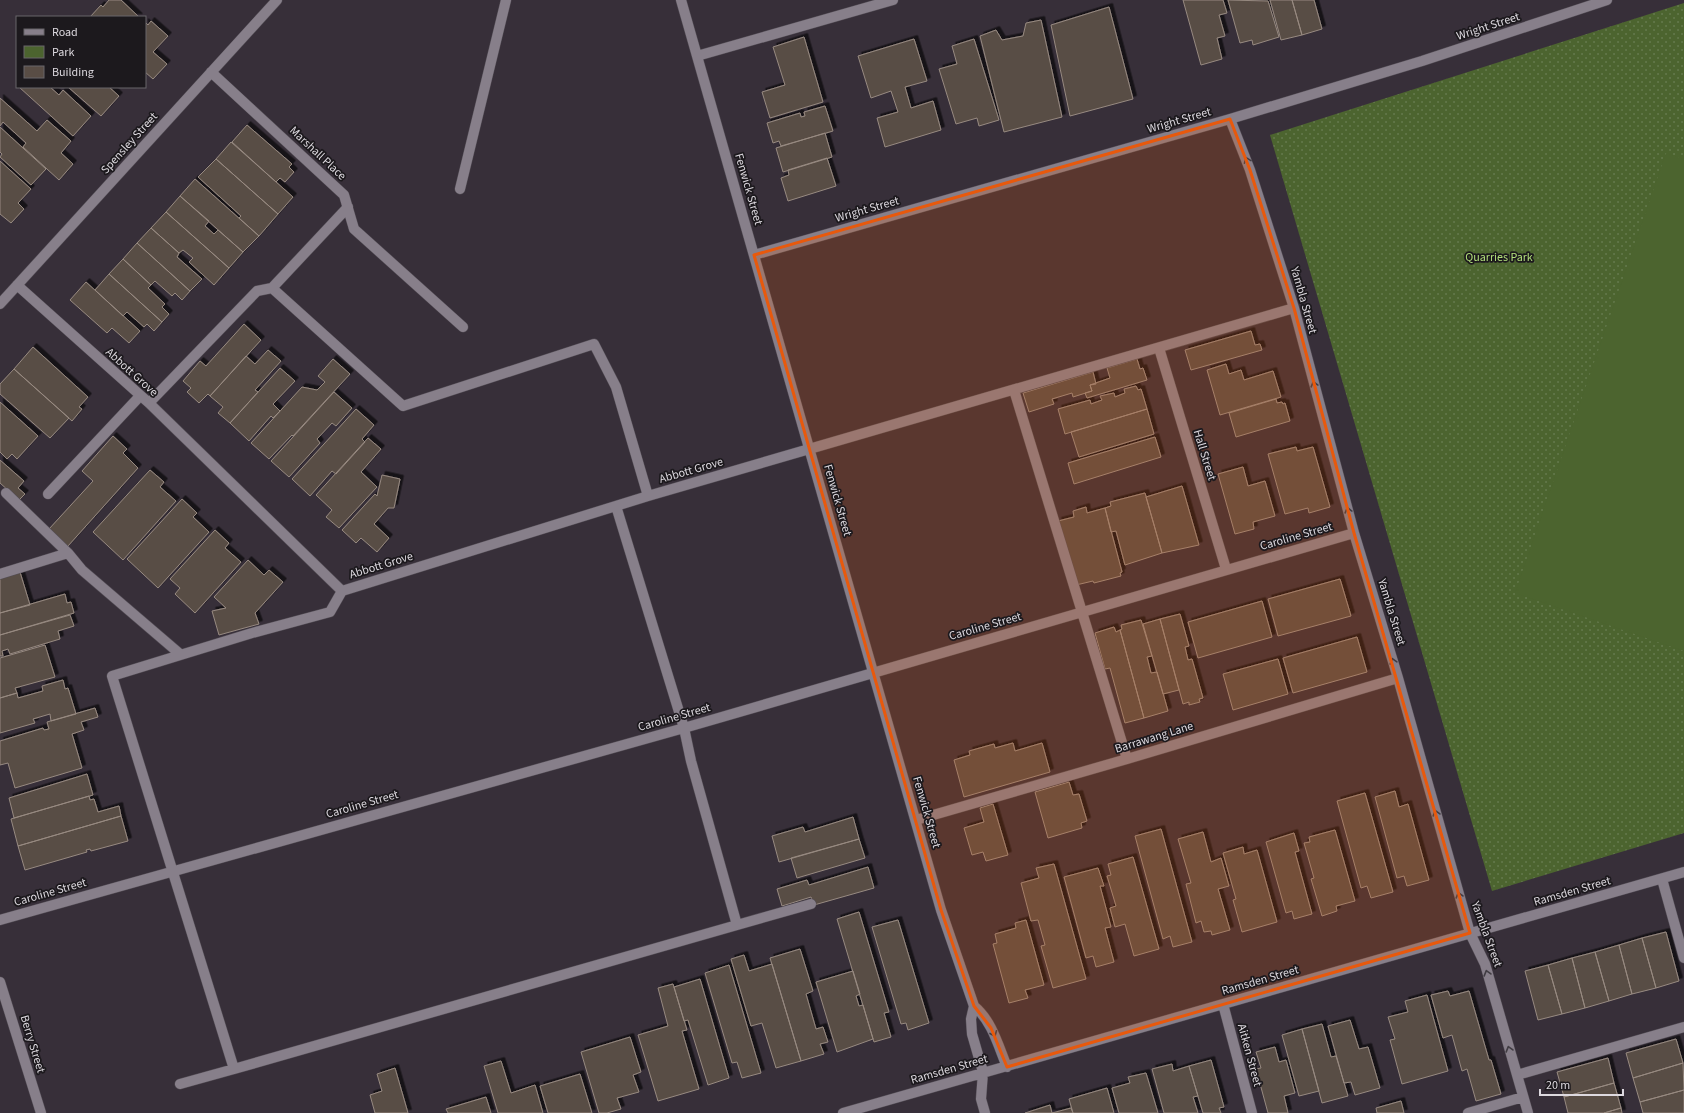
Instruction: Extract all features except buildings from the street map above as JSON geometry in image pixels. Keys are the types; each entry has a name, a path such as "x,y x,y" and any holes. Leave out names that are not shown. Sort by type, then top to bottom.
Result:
{"street":[{"name":"Spensley Street","path":"0,304 277,0"},
{"path":"460,189 506,0"},
{"name":"Fenwick Street","path":"681,0 941,910 974,1006 981,1013 991,1028 1006,1067"},
{"path":"697,56 893,0"},
{"name":"Wright Street","path":"754,255 1230,119 1422,61 1607,0"},
{"name":"Marshall Place","path":"211,72 344,195 354,229 462,327"},
{"name":"Yambla Street","path":"1230,119 1250,170 1294,308 1354,533 1398,678 1470,933 1485,964 1528,1113"},
{"path":"148,403 258,291 272,288 348,207"},
{"name":"Abbott Grove","path":"17,285 148,403 342,591 648,496 1294,308"},
{"path":"272,288 403,406 594,344 616,387 648,496"},
{"name":"Hall Street","path":"1159,348 1226,569"},
{"path":"1014,390 1128,759"},
{"path":"48,494 140,396"},
{"path":"6,493 68,553 82,570 180,654"},
{"path":"616,506 684,728 691,761 737,924"},
{"name":"Caroline Street","path":"0,920 684,728 1226,569 1354,533"},
{"path":"0,574 68,553"},
{"path":"234,1069 112,676 180,654 330,612 342,591"},
{"name":"Barrawang Lane","path":"916,820 1128,759 1398,678"},
{"name":"Ramsden Street","path":"843,1113 1684,872"},
{"path":"1662,879 1684,958"},
{"path":"180,1084 811,904"},
{"name":"Berry Street","path":"0,982 41,1113"},
{"name":"Aitken Street","path":"1223,1004 1252,1113"},
{"name":"Fenwick Street","path":"974,1006 971,1019 972,1034 983,1072"},
{"path":"1517,1075 1684,1027"},
{"path":"983,1072 981,1099 985,1113"},
{"path":"1468,1113 1523,1097"}],"highlighted area":[{"path":"1230,119 1250,170 1294,308 1354,533 1470,933 1007,1067 991,1028 974,1006 941,910 754,255"}],"green space":[{"name":"Quarries Park","path":"1684,3 1684,833 1492,891 1270,135"},
{"path":"1666,153 1684,159 1684,651 1515,593"}]}
